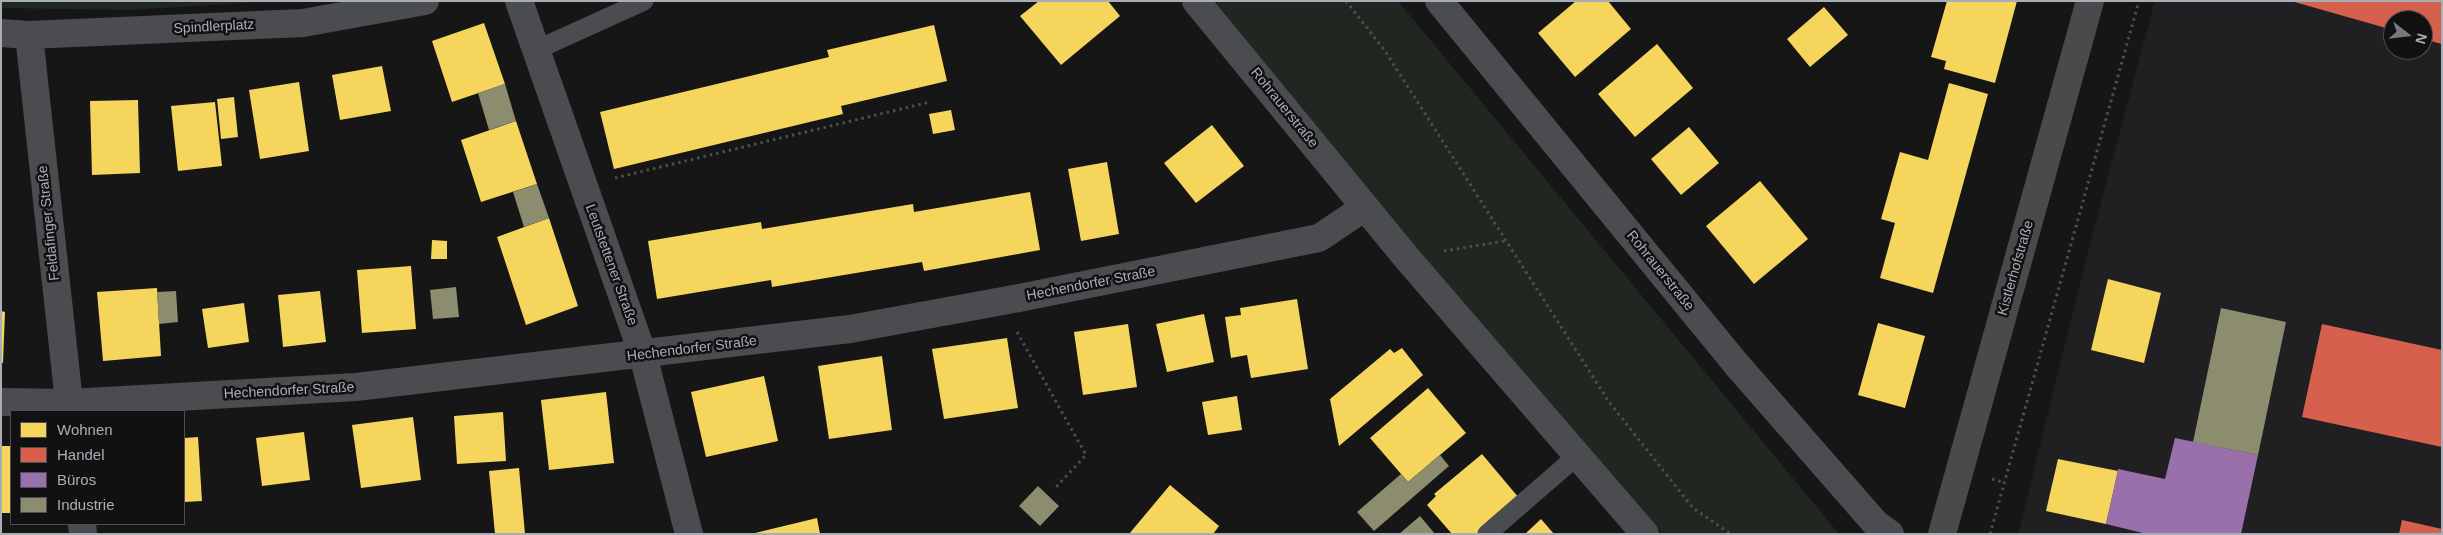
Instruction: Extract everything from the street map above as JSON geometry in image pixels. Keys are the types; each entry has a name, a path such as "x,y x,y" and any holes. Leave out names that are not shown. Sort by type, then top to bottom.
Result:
{"street":[{"name":"Spindlerplatz","path":"1,33 29,35 303,23 425,1"},
{"name":"Leutstettener Straße","path":"519,1 643,355 689,534"},
{"name":"Rohrauerstraße","path":"1196,1 1406,257 1645,534"},
{"name":"Rohrauerstraße","path":"1438,1 1737,365 1876,524 1890,534"},
{"name":"Kistlerhofstraße","path":"1942,534 2090,1"},
{"name":"Feldafinger Straße","path":"29,35 69,407"},
{"name":"Hechendorfer Straße","path":"1,402 69,407 356,387 643,355 850,329 1000,302 1319,238 1365,207"}],"lane":[{"path":"536,50 644,1"},
{"path":"1487,534 1577,456"}],"path":[{"path":"1346,1 1386,51 1609,402 1693,508 1731,534"},
{"path":"1990,534 2138,1"},
{"path":"583,186 930,102"},
{"path":"1406,257 1506,241"},
{"path":"1000,302 1086,455 1056,487"}],"shaded area":[{"path":"1,1 275,1 129,10 1,8"},
{"path":"1215,1 1398,1 1839,534 1663,534 1345,165"},
{"path":"2155,1 2442,1 2442,534 2018,534 2090,244"}],"building: Wohnen":[{"path":"1039,1 1108,1 1120,16 1061,65 1020,16"},
{"path":"1576,1 1608,1 1631,29 1575,77 1538,33"},
{"path":"1947,1 2017,1 1995,83 1944,69 1946,61 1931,57"},
{"path":"1824,7 1848,35 1810,67 1787,39"},
{"path":"484,23 505,84 452,102 432,41"},
{"path":"934,25 947,81 841,106 843,114 614,169 600,112 829,57 827,50"},
{"path":"1657,44 1693,88 1635,137 1598,94"},
{"path":"382,66 391,111 340,120 332,75"},
{"path":"299,82 309,151 260,159 249,90"},
{"path":"1949,83 1988,94 1933,293 1880,278 1895,223 1881,219 1900,152 1928,160"},
{"path":"234,97 238,137 221,139 217,99"},
{"path":"138,100 140,173 92,175 90,101"},
{"path":"215,102 222,166 178,171 171,106"},
{"path":"951,110 955,130 933,134 929,114"},
{"path":"516,121 537,184 481,202 461,140"},
{"path":"1212,125 1244,166 1196,203 1164,163"},
{"path":"1689,127 1719,163 1681,195 1651,159"},
{"path":"1107,162 1119,234 1081,241 1068,169"},
{"path":"1760,181 1808,239 1754,284 1706,226"},
{"path":"1030,192 1040,250 924,271 922,262 772,287 771,280 657,299 648,241 761,222 762,229 913,204 914,212"},
{"path":"549,218 578,306 526,325 497,237"},
{"path":"432,240 447,241 447,259 431,259"},
{"path":"411,266 416,329 362,333 357,270"},
{"path":"2108,279 2161,293 2144,363 2091,350"},
{"path":"157,288 161,356 103,361 97,292"},
{"path":"320,291 326,342 283,347 278,295"},
{"path":"1297,299 1308,369 1251,378 1247,355 1231,358 1225,317 1241,315 1240,308"},
{"path":"244,303 249,342 208,348 202,309"},
{"path":"1,311 5,312 3,363 1,363"},
{"path":"1204,314 1214,362 1167,372 1156,324"},
{"path":"1878,323 1925,336 1905,408 1858,395"},
{"path":"1128,324 1137,387 1083,395 1074,332"},
{"path":"1007,338 1018,408 944,419 932,349"},
{"path":"1402,348 1423,375 1339,446 1330,399 1390,349 1394,353"},
{"path":"882,356 892,430 829,439 818,366"},
{"path":"764,376 778,441 706,457 691,392"},
{"path":"1428,388 1466,433 1408,482 1370,438"},
{"path":"606,392 614,463 549,470 541,400"},
{"path":"1237,396 1242,430 1208,435 1202,402"},
{"path":"503,412 506,461 457,464 454,416"},
{"path":"413,417 421,480 361,488 352,425"},
{"path":"304,432 310,480 262,486 256,438"},
{"path":"198,437 202,501 185,502 185,438"},
{"path":"1,446 10,446 10,513 1,513"},
{"path":"1482,454 1519,498 1477,534 1452,534 1427,505 1436,496 1434,494"},
{"path":"2058,459 2118,471 2106,524 2046,511"},
{"path":"519,468 525,534 495,534 489,471"},
{"path":"1170,485 1219,526 1213,534 1129,534"},
{"path":"817,518 820,534 755,534 755,533"},
{"path":"1541,519 1554,534 1525,534"}],"building: Handel":[{"path":"2291,1 2442,1 2442,44 2433,42 2433,10 2383,10 2383,27"},
{"path":"2322,324 2442,350 2442,447 2302,417"},
{"path":"2402,520 2442,529 2442,534 2399,534"}],"building: Büros":[{"path":"2175,438 2258,455 2241,534 2147,534 2106,524 2118,469 2165,479"}],"building: Industrie":[{"path":"505,84 516,121 489,130 478,93"},
{"path":"537,184 549,218 524,227 513,192"},
{"path":"456,287 459,317 433,319 430,290"},
{"path":"176,291 178,322 159,324 157,292"},
{"path":"2221,308 2286,322 2258,455 2193,442"},
{"path":"1440,455 1449,466 1374,531 1357,512 1401,474 1408,482"},
{"path":"1038,486 1059,506 1040,526 1019,506"},
{"path":"1420,516 1435,534 1399,534"}]}
